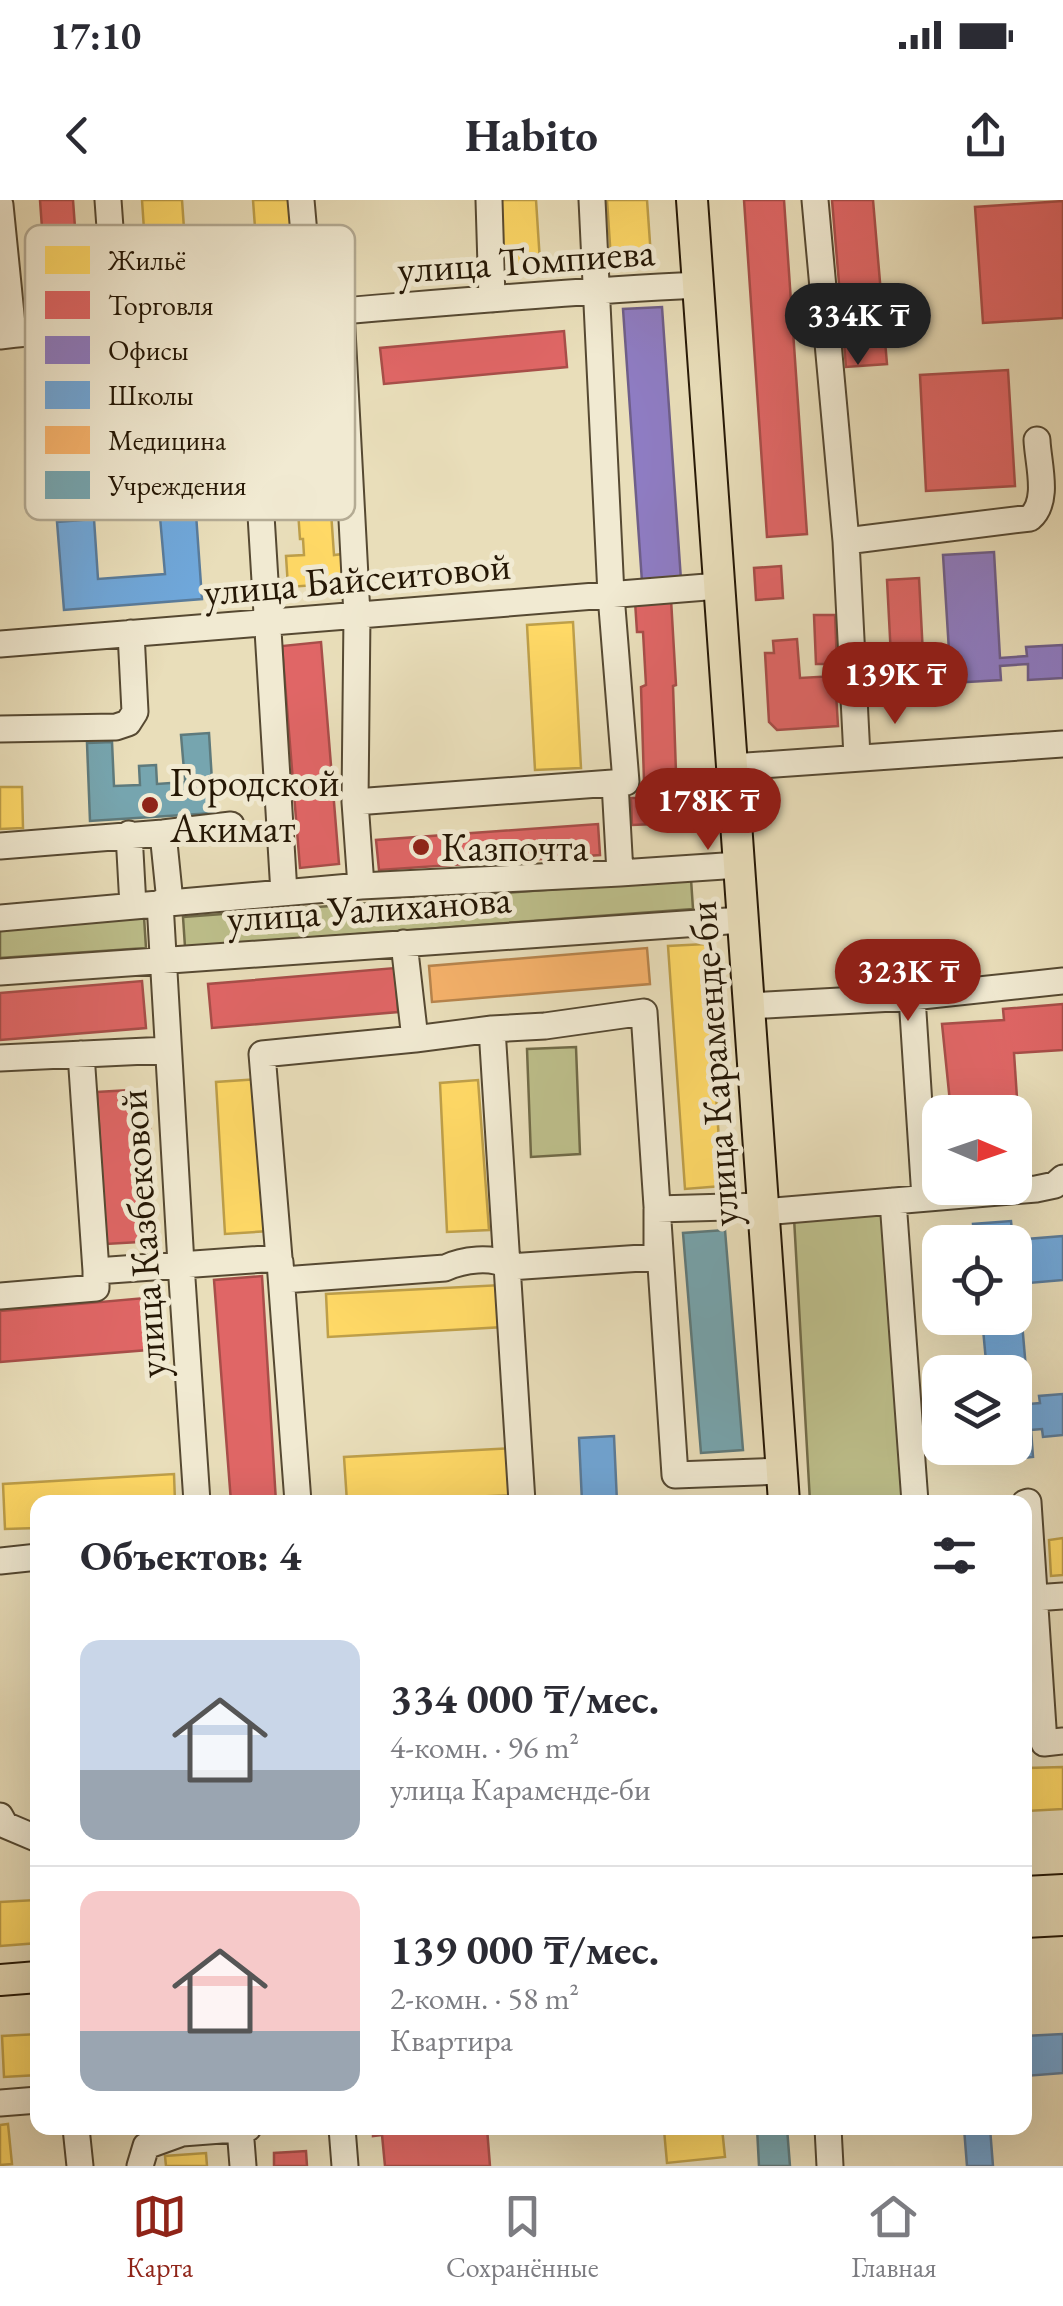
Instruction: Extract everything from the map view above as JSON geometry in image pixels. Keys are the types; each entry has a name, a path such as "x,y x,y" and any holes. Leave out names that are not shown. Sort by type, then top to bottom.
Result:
{"main road":[{"name":"улица Караменде-би","path":"692,200 784,1495"},
{"path":"1032,1892 1063,1890"},
{"path":"1032,1922 1063,1920"},
{"path":"0,1980 30,1977"},
{"path":"0,1995 30,1993"}],"street":[{"path":"108,200 110,225"},
{"path":"301,200 303,225"},
{"path":"489,200 492,299"},
{"path":"355,802 626,782 611,595 592,200"},
{"path":"815,200 846,541 857,757"},
{"path":"0,205 6,335"},
{"name":"улица Томпиева","path":"355,310 698,286"},
{"path":"846,541 1030,518 1040,504 1036,440"},
{"path":"262,520 284,893"},
{"path":"352,520 356,615 355,802 361,886"},
{"name":"улица Байсеитовой","path":"0,644 719,586"},
{"path":"0,729 116,727 128,723 134,712 131,633"},
{"path":"732,767 1063,744"},
{"path":"615,783 620,874"},
{"path":"0,846 232,825"},
{"name":"улица Казбековой","path":"163,833 162,960 196,1495"},
{"path":"129,834 132,906"},
{"name":"улица Уалиханова","path":"0,918 361,886 620,874 739,864"},
{"name":"улица Уалиханова","path":"0,972 742,920"},
{"path":"404,943 415,1039"},
{"path":"749,1006 1063,981"},
{"path":"912,996 922,1151"},
{"path":"297,1495 262,1054 492,1028 545,1026 644,1012 675,1475 782,1471"},
{"path":"492,1028 522,1495"},
{"path":"0,1058 168,1050"},
{"path":"0,1296 96,1288 82,1054"},
{"path":"1032,1189 1063,1178"},
{"path":"656,1209 763,1209 922,1198"},
{"path":"893,1201 914,1495"},
{"path":"96,1271 180,1264 445,1268 456,1262 499,1260 509,1268 657,1257 656,1209"},
{"path":"0,1560 30,1558"},
{"path":"1032,1566 1044,1743 1063,1741"},
{"path":"1034,1598 1063,1596"},
{"path":"0,1816 5,1825 30,1836"},
{"path":"0,2103 30,2101"},
{"path":"77,2135 80,2166"},
{"path":"140,2166 146,2146 176,2135"},
{"path":"241,2135 243,2166"},
{"path":"342,2135 344,2166"},
{"path":"828,2135 830,2166"}],"green space":[{"path":"691,879 693,909 185,947 183,917"},
{"path":"144,917 146,948 0,958 0,927"},
{"path":"576,1047 580,1154 531,1157 527,1049"},
{"path":"890,1213 910,1495 810,1495 794,1218"}],"building: Жильё":[{"path":"142,200 182,200 184,225 144,225"},
{"path":"253,200 294,200 296,225 255,225"},
{"path":"498,200 536,200 540,262 502,265"},
{"path":"607,200 647,200 651,257 611,260"},
{"path":"299,520 332,520 334,555 343,554 345,583 288,587 286,556 304,555"},
{"path":"573,622 581,768 535,770 527,625"},
{"path":"0,787 22,787 23,828 0,829"},
{"path":"706,944 722,1186 685,1189 668,946"},
{"path":"259,1079 269,1231 225,1234 216,1082"},
{"path":"478,1080 489,1230 447,1232 440,1083"},
{"path":"502,1285 504,1327 328,1337 326,1294"},
{"path":"513,1448 516,1495 347,1495 344,1457"},
{"path":"174,1474 175,1495 30,1495 30,1528 5,1529 3,1484"},
{"path":"1063,1538 1063,1575 1051,1576 1049,1540"},
{"path":"1063,1767 1063,1809 1032,1811 1032,1768"},
{"path":"30,1900 30,1944 0,1946 0,1902"},
{"path":"30,2034 30,2075 4,2077 2,2036"},
{"path":"8,2124 12,2164 0,2165 0,2125"},
{"path":"664,2135 723,2135 725,2157 667,2163"},
{"path":"206,2153 207,2166 166,2166 165,2156"}],"building: Торговля":[{"path":"40,200 73,200 75,225 42,225"},
{"path":"744,200 784,200 807,534 767,537"},
{"path":"832,200 873,200 887,364 846,367"},
{"path":"1063,201 1063,318 983,323 975,207"},
{"path":"564,331 567,367 384,384 380,348"},
{"path":"1008,370 1015,486 926,491 920,375"},
{"path":"781,566 783,598 756,600 754,568"},
{"path":"919,578 924,674 892,676 887,580"},
{"path":"671,599 677,802 681,823 632,825 631,798 650,798 650,781 644,781 643,632 637,632 635,601"},
{"path":"814,615 835,615 837,664 816,664"},
{"path":"797,639 800,678 835,676 838,726 777,730 769,722 765,653 774,653 773,641"},
{"path":"321,642 339,864 300,868 282,646"},
{"path":"598,824 600,855 379,870 376,840"},
{"path":"395,968 398,1012 212,1028 208,984"},
{"path":"142,981 146,1028 0,1040 0,993"},
{"path":"1063,1004 1063,1050 1014,1053 1017,1095 949,1095 942,1024 1004,1020 1003,1009"},
{"path":"148,1089 156,1241 106,1244 97,1092"},
{"path":"262,1276 276,1495 230,1495 214,1280"},
{"path":"156,1297 160,1349 0,1362 0,1311"},
{"path":"382,2135 488,2135 490,2166 385,2166"},
{"path":"306,2151 307,2166 274,2166 274,2153"}],"building: Офисы":[{"path":"662,307 681,580 642,582 623,309"},
{"path":"994,552 1000,658 1027,656 1026,647 1063,645 1063,678 1028,680 1028,664 1000,666 1001,680 951,683 943,555"}],"building: Школы":[{"path":"94,520 98,579 165,574 160,520 196,520 202,599 64,610 57,522"},
{"path":"1011,1221 1011,1225 973,1225"},
{"path":"1063,1236 1063,1280 1032,1283 1032,1239"},
{"path":"984,1335 1023,1335 1025,1355 985,1355"},
{"path":"1063,1394 1063,1435 1043,1437 1042,1429 1032,1430 1032,1404 1040,1403 1039,1396"},
{"path":"614,1436 617,1495 582,1495 579,1438"},
{"path":"1063,2034 1063,2073 1032,2075 1032,2036"},
{"path":"965,2135 991,2135 993,2166 967,2166"}],"building: Медицина":[{"path":"647,948 650,984 432,1002 429,966"}],"building: Учреждения":[{"path":"209,733 214,813 90,821 87,743 112,742 114,786 140,785 139,766 156,765 157,784 185,782 181,735"},
{"path":"725,1230 743,1450 701,1453 683,1233"},
{"path":"757,2135 788,2135 790,2166 759,2166"}],"place":[{"name":"Городской Акимат","path":"150,805"},
{"name":"Казпочта","path":"421,847"}]}
